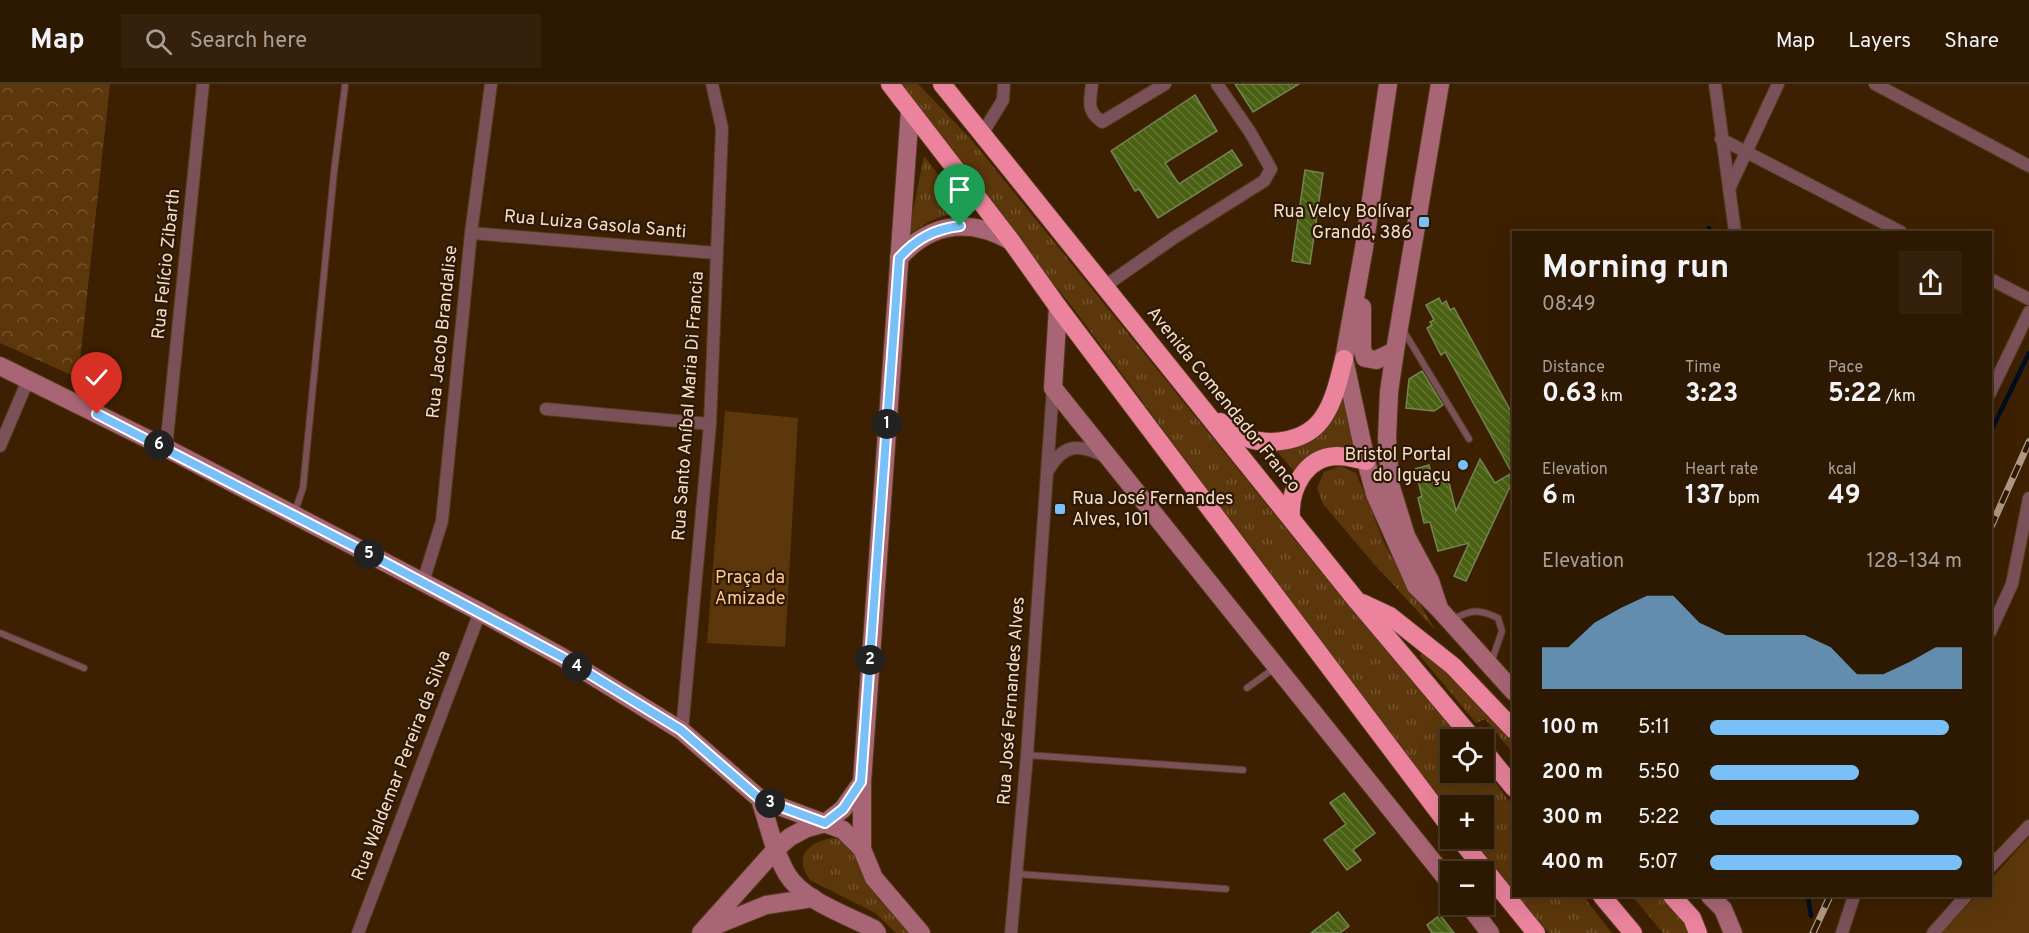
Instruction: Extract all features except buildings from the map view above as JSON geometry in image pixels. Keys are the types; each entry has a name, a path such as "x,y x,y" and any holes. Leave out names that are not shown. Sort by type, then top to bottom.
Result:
{"highway":[{"path":"890,84 1011,241 1058,307 1440,814"},
{"name":"Avenida Comendador Franco","path":"942,84 1357,602 1466,729"},
{"path":"1209,416 1244,437 1256,440 1274,442 1298,437 1323,418 1332,400 1344,359"},
{"path":"1291,518 1290,501 1297,483 1306,470 1319,461 1336,456 1366,461"},
{"path":"1357,602 1390,616 1453,666 1512,728"},
{"path":"1494,763 1512,786"},
{"path":"1468,849 1536,933"},
{"path":"1603,897 1633,933"},
{"path":"1672,897 1692,918 1698,933"}],"main road":[{"path":"1388,84 1364,249 1344,359 1366,461 1376,494 1416,586 1512,690"},
{"path":"1440,84 1395,351 1389,392 1387,438 1390,484 1406,536 1430,581 1445,616"},
{"path":"910,110 861,782 862,849 874,878 921,933"},
{"path":"899,258 921,238 950,227 970,226 994,232 1011,241"},
{"path":"1364,249 1363,354 1365,358 1376,360 1395,351"},
{"path":"1058,307 1053,388 1440,871"},
{"path":"0,366 166,448 562,657 681,730 760,799 843,830 862,849"},
{"path":"703,931 777,849 790,837 807,828 825,823 843,809 861,782"},
{"path":"760,799 787,874 795,885 813,898 874,929 877,933"},
{"path":"1711,897 1723,909 1733,933"},
{"path":"703,931 766,905 813,898"},
{"path":"1476,915 1490,933"}],"street":[{"name":"Rua Felício Zibarth","path":"166,448 203,84"},
{"name":"Rua Jacob Brandalise","path":"423,582 442,521 471,233 491,84"},
{"name":"Rua Santo Aníbal Maria Di Francia","path":"681,730 710,424 722,128 712,84"},
{"path":"982,134 1003,100 1004,84"},
{"path":"1092,84 1090,106 1093,115 1102,122 1165,84"},
{"path":"1105,286 1175,237 1264,181 1271,169 1250,132 1217,84"},
{"path":"1715,84 1735,231"},
{"path":"1729,190 1778,84"},
{"path":"1875,84 2029,166"},
{"path":"1721,139 1898,231"},
{"name":"Rua Luiza Gasola Santi","path":"471,233 717,253"},
{"path":"1992,280 2029,299"},
{"path":"1992,389 2029,312"},
{"path":"0,446 28,381"},
{"name":"Rua José Fernandes Alves","path":"1011,933 1027,755 1053,388"},
{"path":"546,408 710,424"},
{"path":"1047,472 1055,458 1064,451 1078,447 1086,448 1109,459"},
{"path":"1992,628 2012,584 2029,498"},
{"name":"Rua Waldemar Pereira da Silva","path":"358,933 480,612"},
{"path":"1992,865 2029,826"},
{"path":"1842,933 1854,897"},
{"path":"1933,933 1965,897"}],"lane":[{"path":"294,515 303,488 334,172 345,86"},
{"path":"1399,325 1469,439"},
{"path":"1445,616 1483,611 1498,618 1502,632 1490,666"},
{"path":"0,633 84,668"},
{"path":"1247,688 1276,667"},
{"path":"1027,755 1243,770"},
{"path":"1016,874 1226,889"}],"green space":[{"path":"0,84 110,84 78,378 0,343"},
{"path":"899,84 918,84 970,138 1342,598 1453,729 1440,729 1440,783 1494,783 1494,780 1512,805 1512,891 1494,869 1494,861 1488,861 1478,849 1494,849 1494,795 1440,795 1440,801 1070,304"},
{"path":"924,156 966,212 935,219 908,236"},
{"path":"1346,393 1360,451 1339,448 1324,450 1310,457 1295,472 1274,448 1342,399"},
{"name":"Praça da Amizade","path":"725,411 798,418 785,647 707,643"},
{"path":"1340,466 1356,473 1386,547 1436,631 1323,504 1317,488 1324,472"},
{"path":"1423,650 1447,671 1512,739 1512,752 1485,719 1476,723 1420,656"},
{"path":"2029,837 2029,933 1942,933 1975,897 1992,897 1992,878"},
{"path":"833,838 843,841 853,849 862,874 880,901 912,933 896,933 875,913 810,880 805,871 803,857 816,843"},
{"path":"1518,897 1584,897 1612,933 1549,933"},
{"path":"1633,897 1663,897 1694,933 1663,933"}],"waterway":[{"path":"1992,429 2029,353"},
{"path":"1808,897 1811,916"}],"railway":[{"path":"1992,525 2029,442"},
{"path":"1813,933 1830,897"}],"place":[{"name":"Rua Velcy Bolívar Grandó, 386","path":"1424,222"},
{"name":"Bristol Portal do Iguaçu","path":"1463,465"},
{"name":"Rua José Fernandes Alves, 101","path":"1060,509"}],"route":[{"path":"97,414 480,612 562,657 681,730 760,799 825,823 843,809 861,782 899,258 913,244 930,233 960,226"}]}
